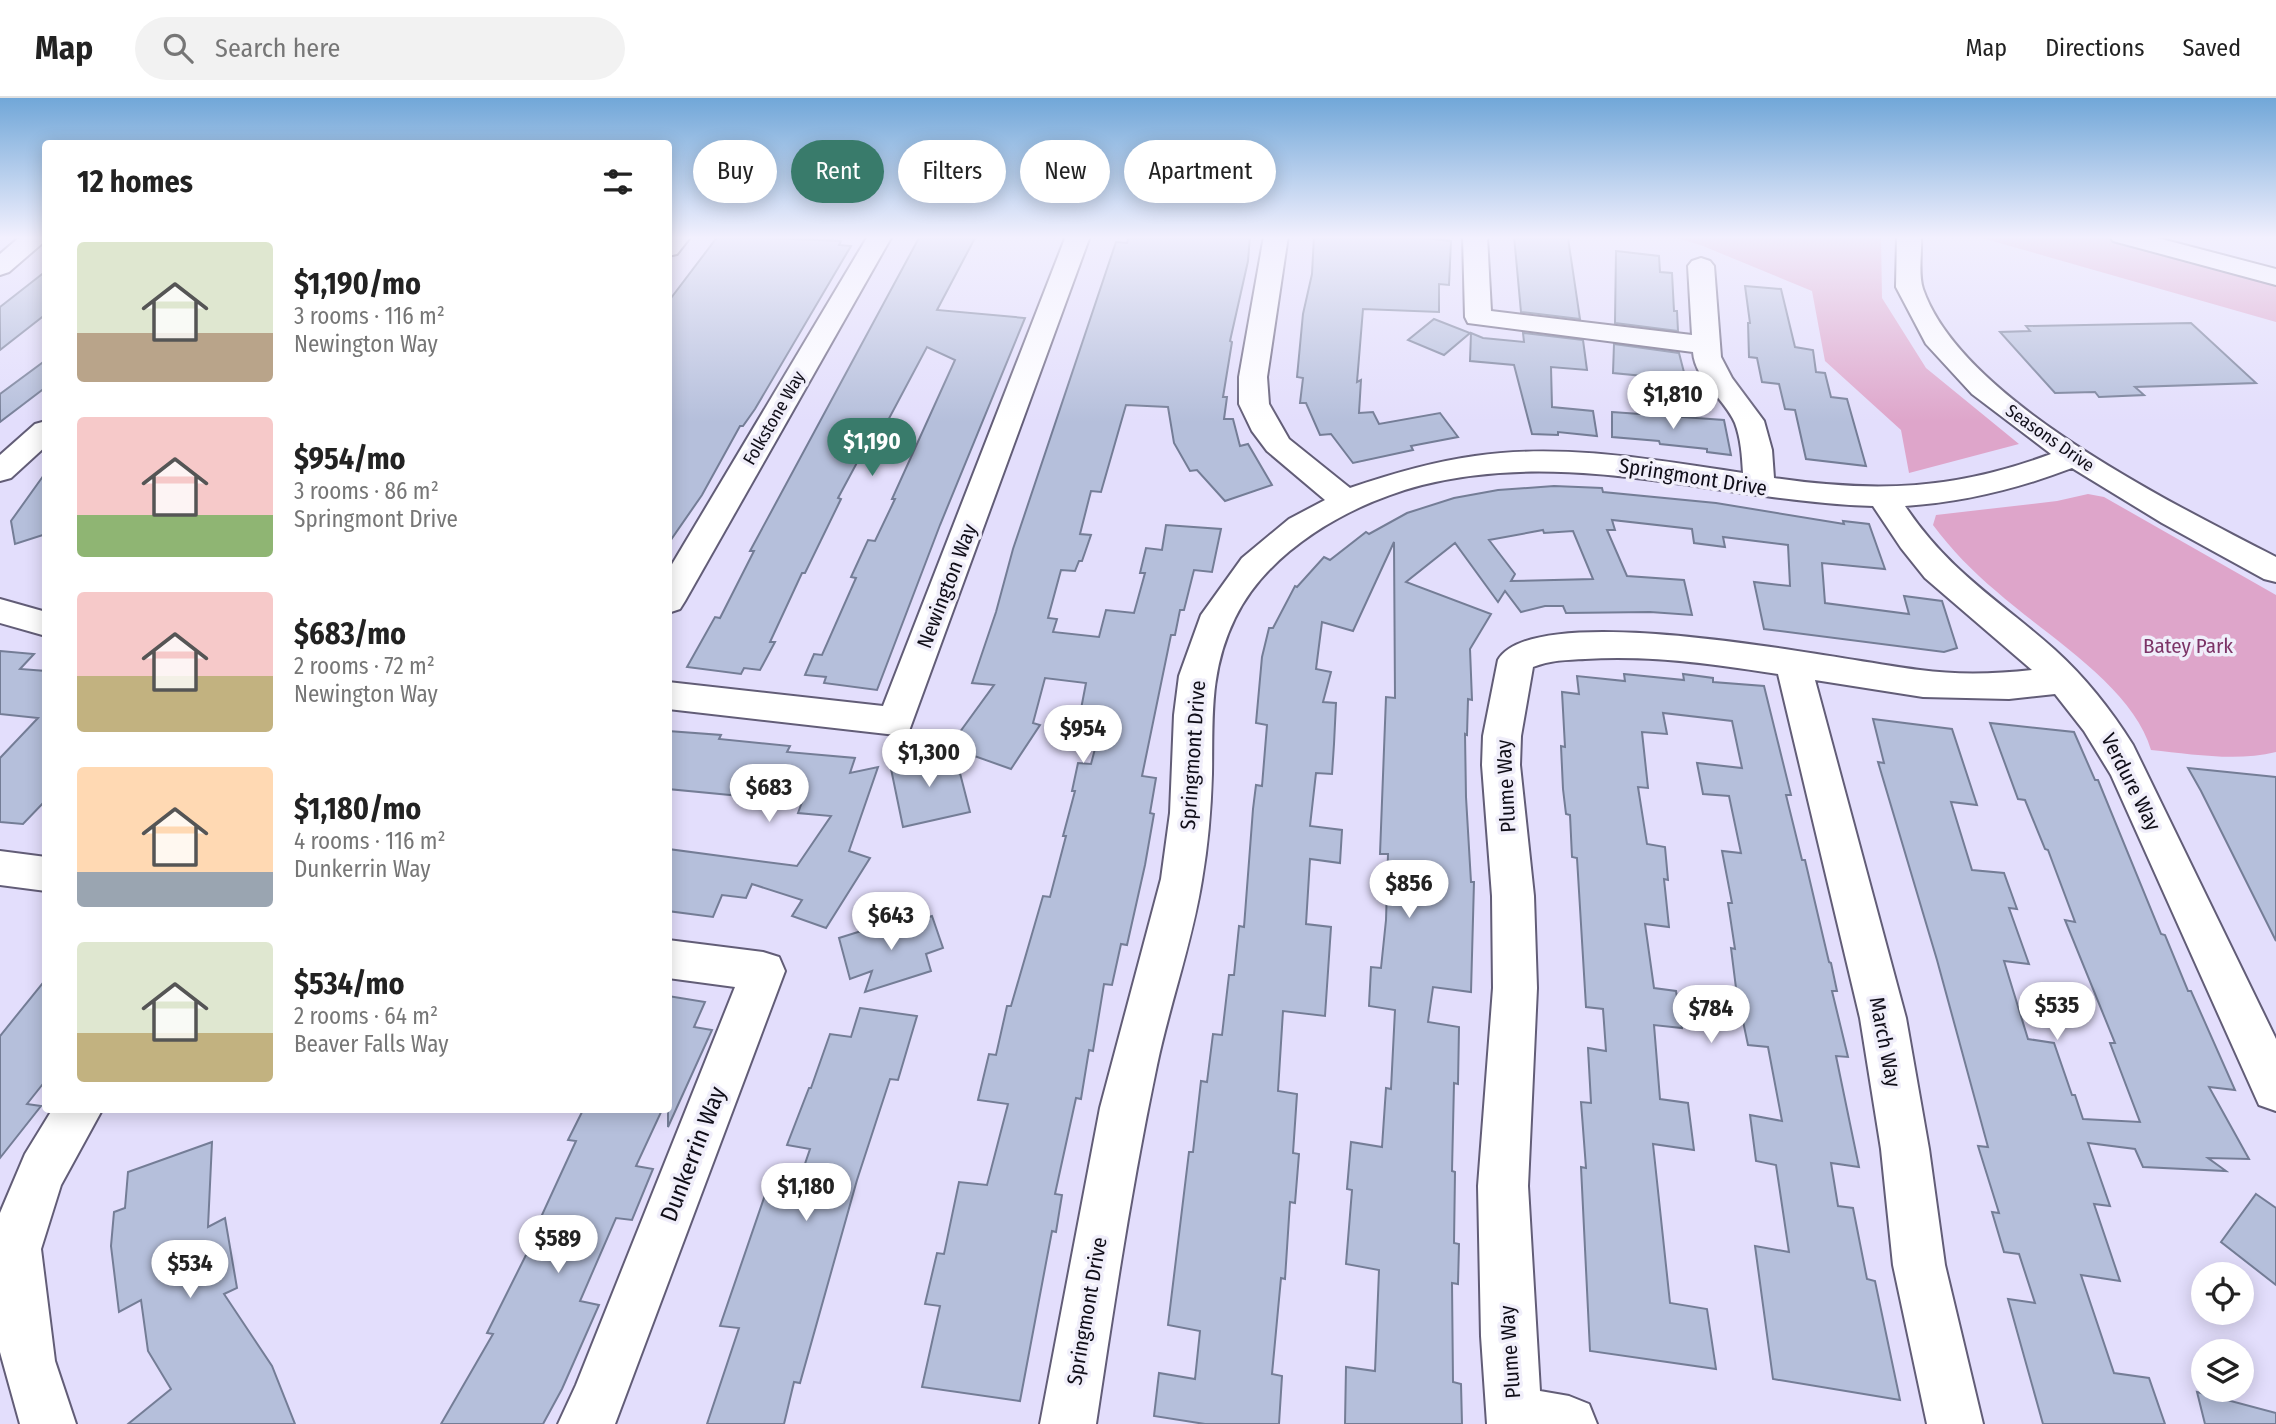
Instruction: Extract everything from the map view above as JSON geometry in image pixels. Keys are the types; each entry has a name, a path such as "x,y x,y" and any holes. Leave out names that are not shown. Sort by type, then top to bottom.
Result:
{"street":[{"name":"Folkstone Way","path":"672,594 844,298"},
{"name":"Newington Way","path":"672,695 896,722 1055,298"},
{"path":"1266,298 1253,377 1254,404 1263,424 1278,444 1346,501"},
{"path":"1477,298 1478,317 1704,345"},
{"path":"1702,298 1704,345 1711,368 1749,421 1757,450 1759,487"},
{"name":"Seasons Drive","path":"1915,298 1924,321 1965,370 2023,423 2073,457 2276,571"},
{"path":"0,471 42,434"},
{"name":"Springmont Drive","path":"1068,1424 1114,1152 1135,1057 1176,908 1187,841 1192,779 1192,713 1198,670 1212,629 1245,577 1274,547 1308,522 1346,501 1398,481 1491,463 1541,461 1619,465 1828,496 1884,498 1919,497 1993,486 2035,474 2073,457"},
{"name":"Verdure Way","path":"1884,498 1915,545 1945,578 2030,648 2064,680 2101,725 2130,772 2276,1089"},
{"path":"0,611 42,623"},
{"name":"Plume Way","path":"1515,1419 1508,1336 1503,1186 1514,988 1513,896 1502,765 1506,710 1516,660 1541,649 1630,644 1689,648 1893,680 1953,686 2009,686 2064,680"},
{"name":"March Way","path":"1793,664 1883,1018 1905,1149 1919,1265 1955,1424"},
{"path":"0,868 42,873"},
{"name":"Dunkerrin Way","path":"586,1424 597,1402 763,971 672,960"},
{"path":"48,1424 28,1360 12,1332 15,1249 26,1210 42,1171 76,1113"},
{"path":"1515,1419 1569,1424"}],"green space":[{"path":"1813,298 1882,298 1926,368 2019,444 1909,473 1901,430 1825,361"},
{"path":"2192,298 2276,298 2276,322"},
{"name":"Batey Park","path":"2088,494 2104,497 2276,595 2276,752 2230,757 2151,750 2141,727 2126,704 2107,683 1979,576 1933,525 1936,515 2057,501"}],"building":[{"path":"12,298 42,298 42,317 0,350 0,307"},
{"path":"672,298 820,298 755,409 743,426 740,426 702,495 672,538"},
{"path":"887,298 943,298 937,310 1025,318 940,525 877,690 824,683 826,677 805,675 814,654 822,655 856,578 851,577 868,540 875,541 955,360 927,347 868,458 860,457 838,498 841,499 805,573 802,573 770,642 775,642 760,670 744,668 741,674 687,667 715,617 720,618 754,551 750,551"},
{"path":"1097,298 1240,298 1230,341 1232,342 1223,397 1227,397 1224,419 1233,419 1240,446 1248,444 1272,485 1225,501 1197,470 1190,471 1174,443 1168,407 1126,405 1101,492 1091,491 1080,534 1091,535 1082,561 1079,561 1075,571 1061,570 1048,618 1057,619 1053,632 1099,637 1106,610 1134,613 1145,573 1140,573 1146,548 1162,550 1166,525 1221,529 1212,572 1194,570 1184,610 1180,610 1175,635 1171,635 1142,776 1156,778 1150,813 1154,814 1145,865 1127,945 1121,944 1112,985 1104,984 1093,1051 1089,1050 1081,1099 1076,1098 1055,1194 1062,1195 1056,1232 1052,1231 1020,1401 922,1387 940,1306 925,1304 937,1253 944,1254 959,1182 987,1185 1008,1104 978,1100 989,1054 996,1055 1007,1006 1011,1006 1043,896 1050,897 1066,836 1063,836 1075,791 1072,791 1078,763 1091,764 1105,711 1081,709 1086,683 1045,678 1033,723 1040,725 1011,769 949,747 994,685 972,683 996,612 1013,549"},
{"path":"1307,298 1439,298 1439,312 1363,309 1357,382 1361,380 1359,413 1373,412 1379,424 1440,413 1458,437 1411,446 1413,450 1353,463 1331,434 1320,435 1306,403 1300,403 1303,378 1297,377"},
{"path":"1520,298 1577,298 1580,319 1521,312"},
{"path":"1615,298 1673,298 1678,331 1615,323"},
{"path":"1747,298 1783,298 1795,347 1813,350 1816,372 1825,373 1831,397 1847,399 1866,466 1806,459 1795,410 1785,409 1779,384 1762,382 1757,358 1749,357 1750,323"},
{"path":"1434,319 1470,333 1444,355 1408,340"},
{"path":"2191,323 2256,383 2135,387 2144,395 2099,397 2095,392 2055,393 2000,332 2030,331 2026,326"},
{"path":"1471,333 1483,338 1524,342 1523,333 1583,340 1587,370 1551,367 1552,407 1593,411 1597,436 1558,432 1558,435 1532,434 1514,365 1470,361"},
{"path":"1614,344 1679,353 1686,380 1613,373"},
{"path":"42,363 42,390 0,422 0,394"},
{"path":"1612,412 1724,420 1731,455 1707,452 1707,449 1660,444 1659,441 1612,437"},
{"path":"42,478 42,535 15,544 11,521"},
{"path":"1554,486 1602,488 1603,492 1716,503 1844,524 1843,521 1869,524 1885,569 1822,563 1825,603 1909,614 1904,596 1942,601 1957,648 1944,652 1764,629 1754,582 1790,586 1788,545 1723,537 1725,547 1694,543 1692,529 1612,520 1615,530 1607,530 1627,576 1684,580 1692,615 1650,612 1566,613 1563,606 1545,606 1521,612 1505,591 1498,602 1455,543 1406,582 1491,614 1470,649 1472,700 1468,699 1467,735 1465,734 1471,882 1474,882 1471,992 1433,987 1428,1022 1459,1027 1458,1084 1454,1083 1452,1171 1455,1172 1454,1243 1459,1244 1458,1284 1452,1283 1453,1382 1461,1384 1462,1424 1345,1424 1346,1367 1375,1371 1379,1270 1346,1264 1352,1190 1347,1189 1351,1142 1382,1147 1386,1088 1391,1089 1395,1010 1369,1006 1371,967 1381,968 1386,920 1388,854 1380,854 1386,697 1395,698 1394,542 1353,631 1322,622 1316,669 1331,672 1323,702 1336,703 1334,744 1332,774 1316,773 1310,826 1342,830 1340,863 1310,859 1306,924 1331,927 1325,1016 1283,1011 1278,1091 1297,1094 1293,1153 1299,1154 1295,1203 1290,1202 1285,1279 1281,1278 1272,1374 1282,1376 1279,1424 1205,1424 1154,1416 1159,1373 1195,1379 1200,1331 1168,1325 1189,1152 1193,1152 1201,1081 1207,1082 1213,1034 1222,1035 1229,975 1234,975 1239,926 1244,927 1256,785 1262,786 1267,725 1256,723 1262,657 1269,628 1273,628 1295,586 1297,587 1324,557 1330,560 1366,532 1369,534 1407,513 1454,498 1498,490","holes":["1543,530 1544,533 1573,531 1593,579 1511,581 1515,574 1489,540"]},
{"path":"0,651 34,654 20,669 42,671 42,804 23,824 0,822 0,758 38,718 0,714"},
{"path":"1624,674 1684,680 1683,674 1713,678 1713,682 1764,686 1791,795 1786,795 1831,963 1837,991 1832,991 1848,1057 1836,1056 1859,1167 1831,1163 1838,1206 1853,1208 1867,1279 1875,1281 1900,1400 1773,1379 1755,1246 1789,1252 1776,1165 1756,1161 1750,1115 1782,1121 1768,1047 1748,1045 1736,988 1731,948 1735,949 1728,903 1732,903 1722,851 1741,853 1729,796 1703,794 1697,763 1742,768 1732,721 1663,713 1667,734 1642,732 1648,788 1638,787 1647,844 1665,847 1668,880 1664,879 1669,927 1645,924 1654,988 1676,991 1682,1028 1654,1025 1660,1099 1688,1103 1694,1150 1653,1144 1670,1303 1707,1309 1716,1369 1590,1351 1581,1167 1586,1168 1581,1102 1591,1103 1588,1048 1606,1051 1603,1009 1586,1007 1577,858 1572,857 1570,815 1566,814 1563,789 1561,746 1565,747 1562,692 1579,694 1577,676 1625,681"},
{"path":"1873,719 1952,729 1977,805 1951,802 1972,870 2004,873 2017,909 2009,908 2029,964 2004,961 2028,1039 2054,1043 2083,1119 2140,1122 2110,1043 2115,1043 2065,920 2075,922 2048,850 2045,849 2025,800 2018,799 1990,723 2074,732 2095,780 2098,780 2161,934 2165,935 2235,1090 2209,1087 2249,1159 2208,1158 2226,1171 2143,1167 2135,1149 2088,1143 2110,1206 2094,1204 2120,1281 2081,1275 2114,1373 2149,1378 2165,1424 2043,1424 2008,1299 2035,1303 2019,1254 2004,1252 1992,1212 1999,1213 1978,1146 1988,1147 1937,960 1878,762 1884,763"},
{"path":"672,731 721,735 719,739 790,746 787,752 855,758 850,773 878,767 849,851 870,858 826,928 792,916 802,900 752,884 746,898 722,895 713,917 672,912 672,850 797,866 831,816 798,813 802,802 672,789"},
{"path":"954,750 970,812 903,827 890,764"},
{"path":"2188,768 2276,777 2276,941 2201,791"},
{"path":"932,916 943,948 926,954 931,971 865,992 872,971 850,979 839,938 874,927 876,933"},
{"path":"42,984 42,1085 27,1104 41,1106 0,1158 0,1036"},
{"path":"672,997 705,1002 694,1027 712,1030 668,1127 668,1113 672,1113"},
{"path":"860,1008 917,1016 898,1080 890,1079 857,1180 800,1383 794,1382 784,1424 707,1424 739,1328 720,1326 765,1195 793,1199 810,1149 787,1145 830,1034 851,1037"},
{"path":"582,1113 661,1113 636,1166 653,1169 632,1220 616,1218 580,1301 599,1305 562,1389 543,1424 441,1424 493,1334 487,1333 533,1241 530,1241 576,1141 568,1140"},
{"path":"212,1142 208,1227 225,1218 237,1288 224,1294 272,1366 295,1424 128,1424 171,1389 148,1351 141,1300 119,1312 111,1246 114,1212 125,1208 128,1172"},
{"path":"2256,1194 2276,1208 2276,1285 2254,1268 2254,1262 2247,1262 2221,1242"},
{"path":"2200,1402 2235,1402 2276,1413 2276,1424 2205,1424"}]}
